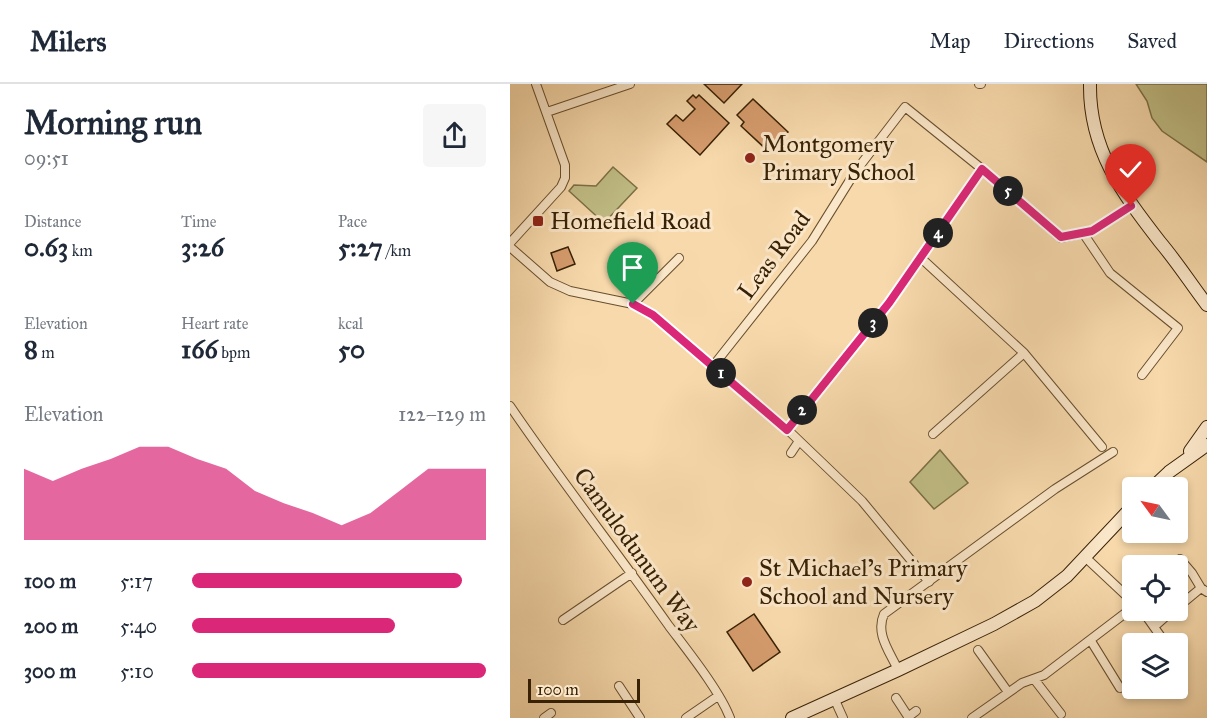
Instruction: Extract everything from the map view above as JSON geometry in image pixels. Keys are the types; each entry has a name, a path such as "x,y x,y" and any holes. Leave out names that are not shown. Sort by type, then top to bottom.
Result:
{"street":[{"path":"510,243 561,188 565,178 565,165 536,84"},
{"path":"1090,84 1096,137 1106,162 1131,206 1207,305"},
{"path":"547,111 622,87"},
{"name":"Leas Road","path":"713,366 812,241 855,172 905,107 982,169"},
{"path":"788,431 889,303 982,169 1061,237 1092,231 1131,206"},
{"path":"1083,233 1110,273 1178,327 1142,375"},
{"path":"510,248 550,282 570,291 633,304 653,315 799,441 861,501 929,582"},
{"path":"633,304 679,258"},
{"path":"921,258 1024,353 1102,447"},
{"path":"933,434 1024,353"},
{"name":"Camulodunum Way","path":"510,406 539,450 632,573 718,696 730,718"},
{"path":"1191,456 1190,451 1207,426"},
{"path":"791,453 799,441"},
{"path":"1165,477 1207,445"},
{"path":"898,670 881,634 881,621 885,614 1055,489 1113,452"},
{"path":"792,718 807,715 834,698 1014,614 1052,589 1122,518"},
{"path":"1085,557 1122,591"},
{"path":"1188,568 1204,590 1188,600"},
{"path":"563,620 632,573"},
{"path":"972,718 1008,692 1044,675 1122,616"},
{"path":"1151,621 1159,633"},
{"path":"1155,626 1161,621"},
{"path":"1090,641 1120,688"},
{"path":"978,650 1008,692"},
{"path":"1034,679 1061,714"},
{"path":"620,686 640,718"},
{"path":"686,718 718,696"},
{"path":"834,698 843,718"},
{"path":"896,698 911,715"},
{"path":"1042,706 1050,700"}],"shaded area":[{"path":"1136,84 1207,84 1207,162 1162,131 1152,118 1147,101"},
{"path":"613,167 637,188 604,223 569,191 574,185 596,186"},
{"path":"940,450 968,483 934,509 910,482"}],"building":[{"path":"704,84 742,84 724,103"},
{"path":"693,95 696,98 699,95 729,123 700,155 667,124 676,115 683,121 695,109 687,101"},
{"path":"753,99 788,132 769,152 741,126 744,122 737,115"},
{"path":"568,247 575,264 557,271 551,253"},
{"path":"754,614 780,652 753,671 727,632"}],"place":[{"name":"Montgomery Primary School","path":"750,158"},
{"name":"Homefield Road","path":"538,221"},
{"name":"St Michael's Primary School and Nursery","path":"747,582"}],"route":[{"path":"633,304 653,315 787,430 889,303 982,169 1061,237 1092,231 1131,206"}]}
